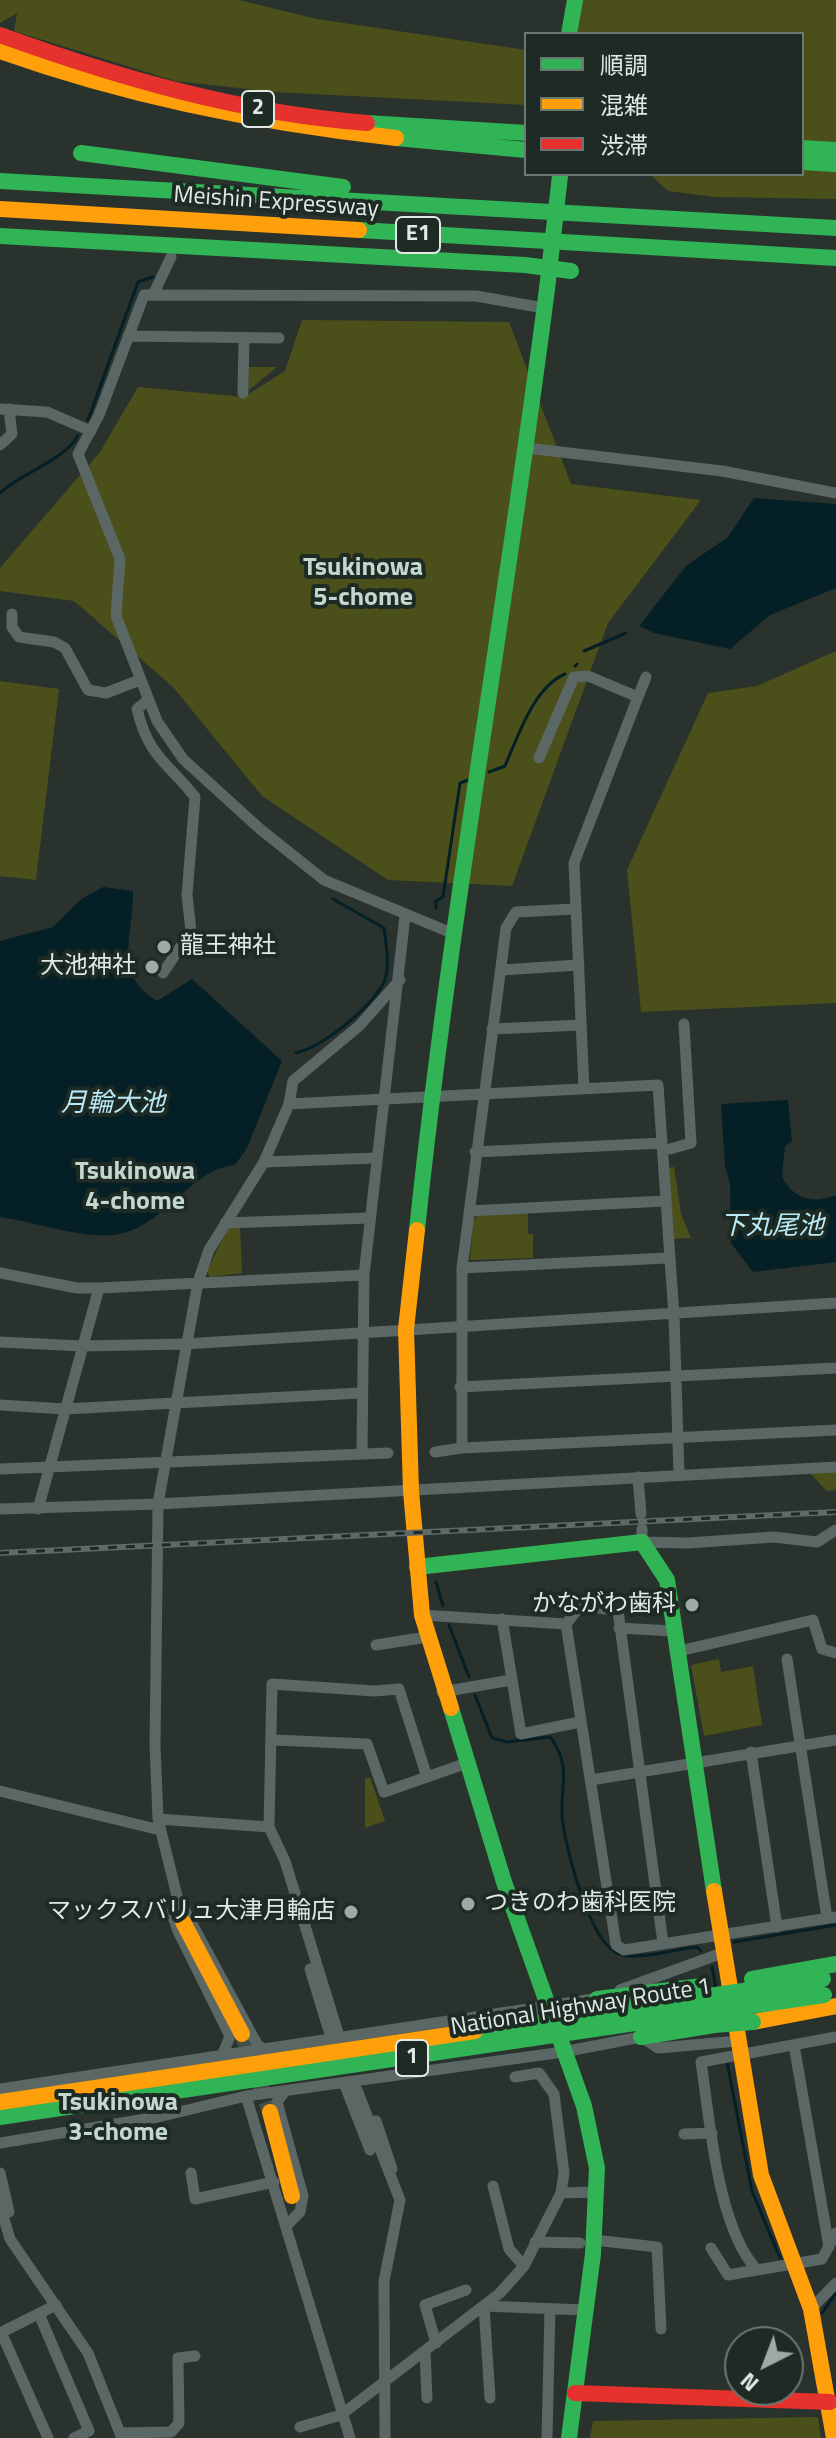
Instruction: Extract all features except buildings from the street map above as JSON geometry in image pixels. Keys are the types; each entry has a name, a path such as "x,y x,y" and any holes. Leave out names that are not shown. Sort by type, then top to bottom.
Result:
{"main road":[{"path":"569,32 575,0"},
{"name":"2","path":"0,35 163,89 259,109 325,119 524,133"},
{"name":"2","path":"0,51 90,82 209,114 303,129 524,150"},
{"path":"804,148 836,150"},
{"path":"81,153 478,207"},
{"path":"804,162 836,164"},
{"path":"560,176 527,448 431,1096 406,1329 411,1491 422,1615 427,1637 442,1692 547,2007 558,2025 563,2052 584,2106 597,2168 587,2241 584,2310 569,2438"},
{"name":"Meishin Expressway","path":"0,181 836,228"},
{"name":"Meishin Expressway","path":"0,209 836,258"},
{"path":"0,236 525,265 571,271"},
{"path":"417,1567 642,1536 667,1580 692,1761 761,2175 811,2309 834,2438"},
{"path":"183,1922 242,2034"},
{"path":"597,1999 752,1979 836,1964"},
{"path":"641,2037 753,2022 831,1990"},
{"name":"National Highway Route 1","path":"0,2102 831,1990"},
{"name":"National Highway Route 1","path":"0,2117 831,1990"},
{"path":"270,2112 292,2196"},
{"path":"575,2393 830,2402"}],"street":[{"path":"153,295 171,257"},
{"path":"454,934 324,880 260,829 183,759 157,721 116,616 120,559 78,454 91,431 144,295 476,296 544,308"},
{"path":"128,336 279,338"},
{"path":"243,393 244,338"},
{"path":"0,445 12,434 4,409 47,412 91,431"},
{"path":"527,448 722,471 836,493"},
{"path":"12,614 12,627 19,637 54,642 65,648 88,690 106,693 140,680"},
{"path":"539,758 574,677 588,676 638,697"},
{"path":"584,1089 574,863 646,677"},
{"path":"148,700 137,709 142,730 164,766 195,797 187,895 191,931 163,973"},
{"path":"462,1448 459,1327 462,1268 506,928 516,912 575,909"},
{"path":"362,1453 360,1393 364,1275 405,916"},
{"path":"501,970 579,965"},
{"path":"183,1922 159,1825 155,1745 158,1504 198,1282 209,1250 264,1162 289,1104 293,1081 359,1026 400,980"},
{"path":"475,1152 691,1143 684,1024"},
{"path":"492,1029 581,1025"},
{"path":"289,1104 658,1085 666,1146 667,1258 674,1316 679,1474"},
{"path":"264,1162 376,1158"},
{"path":"469,1211 665,1201"},
{"path":"225,1223 369,1218"},
{"path":"462,1268 667,1258"},
{"path":"0,1273 77,1288 364,1275"},
{"path":"38,1509 99,1288"},
{"path":"0,1342 82,1346 185,1344 674,1316 836,1303"},
{"path":"460,1387 836,1368"},
{"path":"0,1405 65,1409 360,1393"},
{"path":"435,1452 679,1435 836,1430"},
{"path":"0,1469 49,1470 388,1453"},
{"path":"0,1509 158,1504 836,1467"},
{"path":"638,1477 641,1514"},
{"path":"642,1536 688,1543 774,1537 817,1542 836,1530"},
{"path":"663,1943 618,1611 581,1605 566,1624 616,1945 624,1950 832,1918 799,1745 787,1659"},
{"path":"422,1615 566,1624"},
{"path":"502,1619 521,1734 580,1722"},
{"path":"675,1652 813,1620 822,1649 836,1653"},
{"path":"619,1628 672,1631"},
{"path":"376,1645 427,1637"},
{"path":"442,1692 511,1680"},
{"path":"339,2037 293,1917 297,1905 285,1861 269,1827 272,1684 374,1691 399,1689 427,1777"},
{"path":"273,1740 367,1744 384,1792 467,1763"},
{"path":"591,1780 692,1761 836,1740"},
{"path":"751,1752 777,1927"},
{"path":"0,1791 159,1825 269,1827"},
{"path":"177,1896 257,2044 266,2051"},
{"path":"177,1896 172,1914 178,1931 230,2036 222,2056"},
{"path":"0,2089 597,1999 725,1952"},
{"path":"0,2143 158,2117 246,2096 344,2083 359,2085 641,2037 658,2048 738,2051 836,2037"},
{"path":"794,2045 829,2247"},
{"path":"738,2051 701,2062 722,2194 747,2259 757,2270"},
{"path":"300,2427 341,2415 484,2306 524,2266 561,2193 564,2173 554,2094 539,2073 515,2077"},
{"path":"344,2083 374,2159 394,2177"},
{"path":"359,2085 400,2200 384,2281 385,2438"},
{"path":"285,2091 277,2102 303,2196 300,2212 287,2225"},
{"path":"246,2096 350,2438"},
{"path":"684,2134 712,2133"},
{"path":"0,2173 10,2214 1,2213 10,2239 99,2375 121,2436 171,2432 179,2423 178,2358 195,2356"},
{"path":"191,2173 195,2199 274,2182"},
{"path":"493,2186 509,2249 524,2266"},
{"path":"561,2193 596,2192"},
{"path":"287,2225 292,2196"},
{"path":"711,2248 728,2275 797,2266 822,2259 836,2233"},
{"path":"535,2242 587,2241 657,2247 661,2329"},
{"path":"811,2309 836,2283"},
{"path":"436,2343 425,2305 466,2290"},
{"path":"48,2438 0,2333 56,2305"},
{"path":"484,2306 584,2310"},
{"path":"484,2306 490,2398"},
{"path":"547,2438 550,2309"},
{"path":"39,2314 89,2431 74,2438"},
{"path":"425,2351 427,2398"}],"green space":[{"path":"0,0 239,0 317,19 524,50 524,105 274,92 175,81 14,31 17,13 0,23"},
{"path":"583,0 836,0 836,199 715,197 668,191 652,176 804,176 804,32 572,32"},
{"path":"302,320 509,322 571,484 701,500 608,623 512,886 388,880 262,796 173,687 74,601 0,591 0,568 100,452 138,387 244,397 285,371"},
{"path":"249,367 277,367 249,390"},
{"path":"836,651 836,1003 641,1012 627,870 708,693 757,686"},
{"path":"0,681 59,689 36,880 0,876"},
{"path":"674,1167 681,1214 691,1238 671,1239 668,1168"},
{"path":"528,1213 528,1234 533,1234 533,1258 470,1260 473,1221 478,1215"},
{"path":"229,1226 240,1228 242,1273 210,1277 207,1271"},
{"path":"836,1468 836,1490 827,1491 807,1470"},
{"path":"719,1659 721,1672 753,1666 762,1725 704,1736 691,1665"},
{"path":"370,1777 385,1821 365,1828 365,1779"},
{"path":"818,2417 821,2438 590,2438 593,2421"}],"water":[{"path":"754,498 836,504 836,588 770,615 730,649 654,633 639,626 686,566 728,537"},
{"name":"月輪大池","path":"103,887 133,891 128,952 134,978 143,990 157,1001 192,979 282,1061 247,1148 235,1165 205,1176 139,1227 124,1233 95,1235 0,1217 0,941 53,927 80,900"},
{"name":"下丸尾池","path":"788,1100 792,1141 785,1146 782,1177 793,1191 805,1198 836,1195 836,1262 753,1272 731,1243 730,1183 725,1166 721,1104"}],"waterway":[{"path":"88,420 138,282 153,277"},
{"path":"0,493 54,459 78,435"},
{"path":"584,651 626,633"},
{"path":"489,772 505,766 536,701 554,680 565,674"},
{"path":"436,908 436,901 443,897 460,783 468,780"},
{"path":"296,1053 319,1043 344,1026 376,994 387,972 384,928 333,899"},
{"path":"436,1582 443,1606"},
{"path":"449,1625 469,1677"},
{"path":"475,1695 492,1738 507,1742 550,1737 557,1749 564,1770 562,1813 570,1857 591,1919 611,1949 632,1956 697,1947 701,1951"},
{"path":"734,1942 836,1925"},
{"path":"712,1967 716,1989"},
{"path":"727,2062 752,2191 780,2258"},
{"path":"822,2313 836,2293"}],"tunnel":[{"path":"242,2034 270,2112"}],"railway":[{"path":"0,1553 836,1512"}],"traffic: fast":[{"path":"569,32 575,0"},
{"path":"367,123 524,133"},
{"path":"396,138 524,150"},
{"path":"804,148 836,150"},
{"path":"81,153 343,187"},
{"path":"804,162 836,164"},
{"path":"547,289 560,176"},
{"path":"0,181 836,228"},
{"path":"359,230 836,258"},
{"path":"0,236 525,265 571,271"},
{"path":"417,1230 462,877 547,289"},
{"path":"417,1567 642,1542 667,1580 714,1891"},
{"path":"451,1708 504,1882 584,2106 597,2168 593,2254 569,2438"},
{"path":"752,1979 836,1964"},
{"path":"475,2031 823,1979"},
{"path":"597,1999 702,1986"},
{"path":"0,2117 824,1995"},
{"path":"714,2025 753,2022"},
{"path":"641,2037 714,2025"}],"traffic: slow":[{"path":"0,51 97,82 195,106 295,125 396,138"},
{"path":"0,209 359,230"},
{"path":"417,1230 406,1329 411,1491 422,1615 451,1708"},
{"path":"714,1891 761,2175 811,2309 834,2438"},
{"path":"183,1922 242,2034"},
{"path":"753,2022 836,2006"},
{"path":"0,2102 475,2031"},
{"path":"270,2112 292,2196"}],"traffic: jam":[{"path":"0,35 180,91 273,111 367,123"},
{"path":"575,2393 830,2402"}],"place":[{"name":"龍王神社","path":"164,947"},
{"name":"大池神社","path":"152,967"},
{"name":"かながわ歯科","path":"692,1605"},
{"name":"つきのわ歯科医院","path":"468,1904"},
{"name":"マックスバリュ大津月輪店","path":"351,1912"}],"district":[{"name":"Tsukinowa 5-chome","path":"363,584"},
{"name":"Tsukinowa 4-chome","path":"135,1188"},
{"name":"Tsukinowa 3-chome","path":"118,2119"}]}
